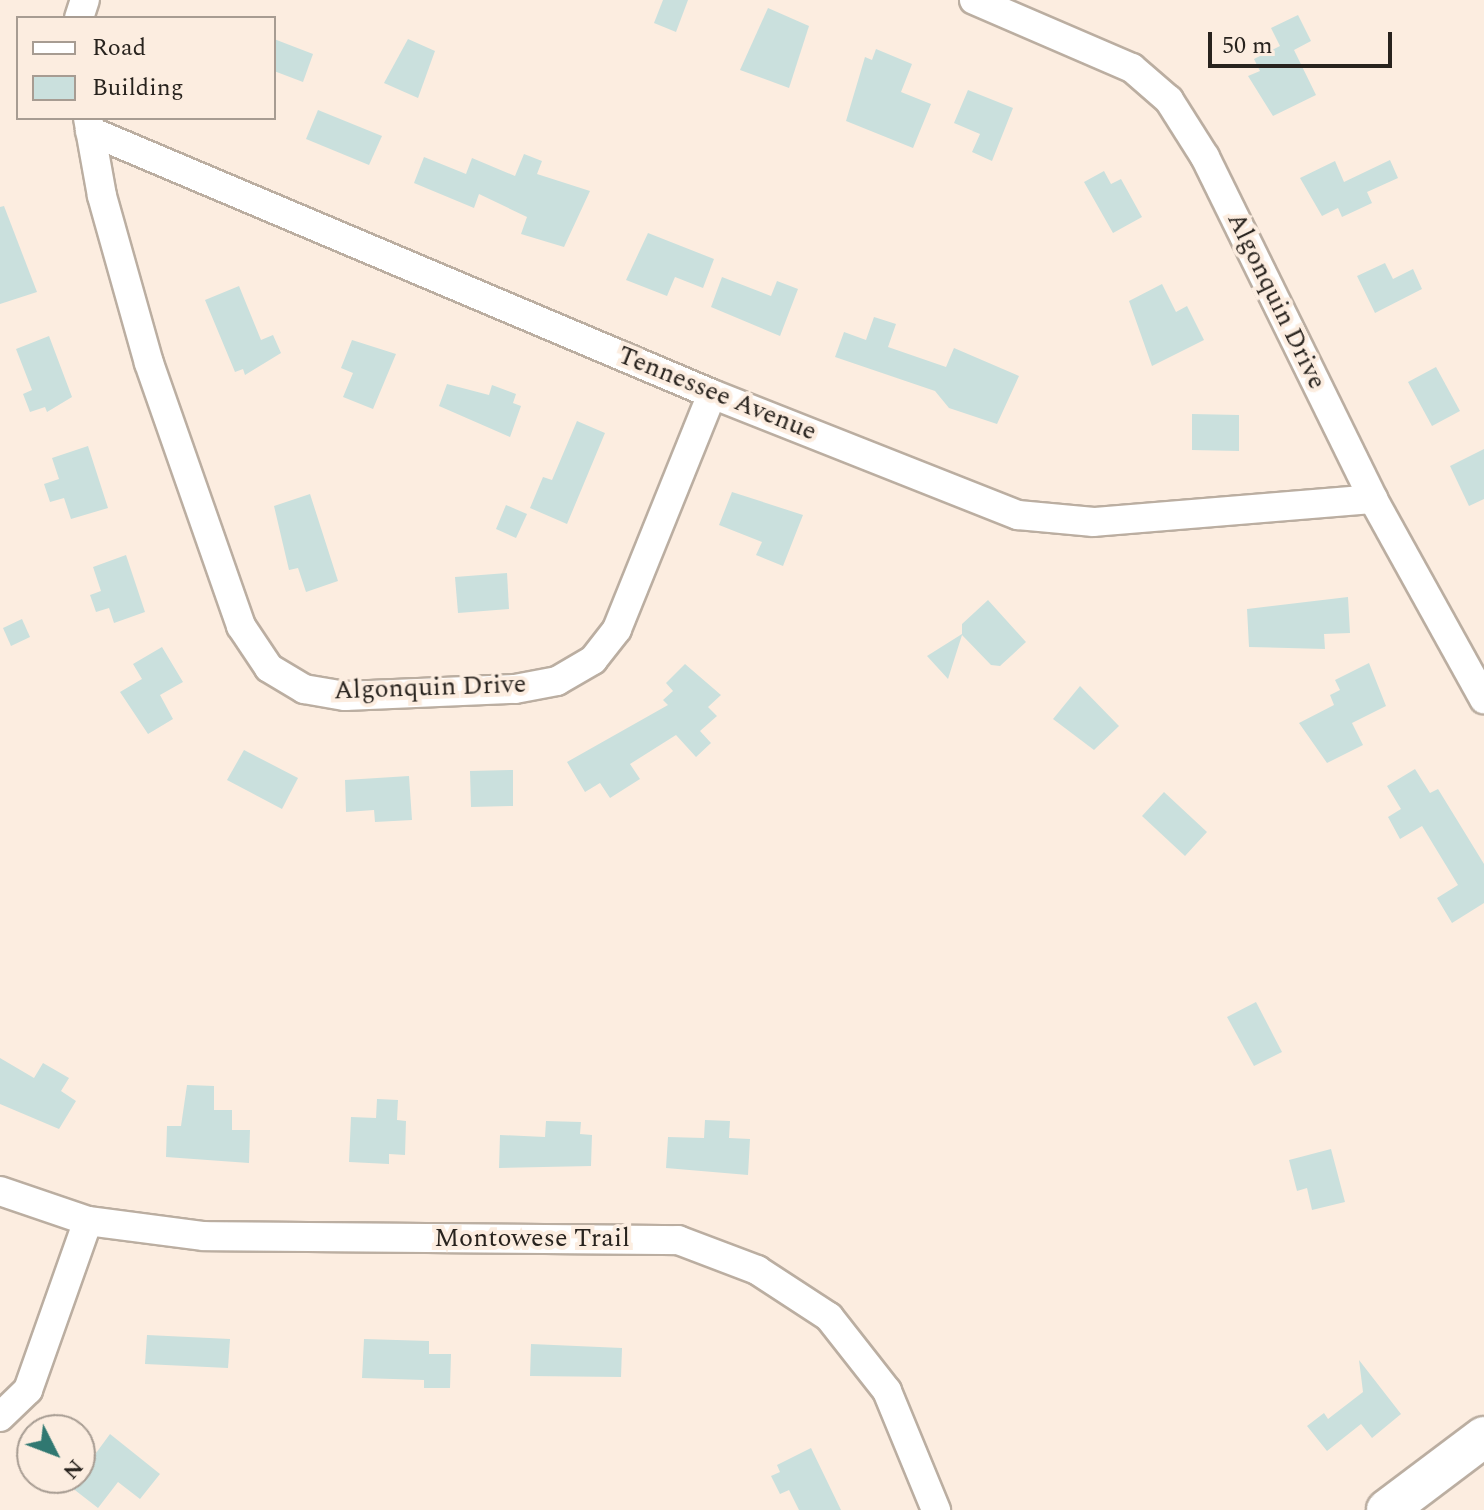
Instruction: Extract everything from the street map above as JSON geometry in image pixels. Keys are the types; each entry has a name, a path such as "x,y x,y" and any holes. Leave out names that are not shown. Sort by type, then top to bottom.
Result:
{"street":[{"name":"Algonquin Drive","path":"974,0 1132,68 1169,100 1205,157 1373,499 1484,699"},
{"name":"Algonquin Drive","path":"89,125 149,363 241,626 269,668 304,689 345,696 515,689 557,681 593,660 617,629 712,394"},
{"name":"Tennessee Avenue","path":"89,125 712,394 1018,515 1094,522 1373,499"},
{"name":"Montowese Trail","path":"0,1191 88,1221 204,1236 678,1240 757,1270 829,1317 887,1391 936,1510"},
{"path":"0,1417 28,1390 88,1221"},
{"path":"1387,1510 1484,1437"}],"building":[{"path":"663,0 688,0 676,32 654,23"},
{"path":"768,8 809,26 789,88 740,70"},
{"path":"1298,15 1311,41 1294,50 1316,95 1273,116 1248,76 1260,71 1254,59 1280,46 1271,28"},
{"path":"408,39 435,51 418,98 384,83"},
{"path":"276,40 313,54 303,82 276,72"},
{"path":"876,49 912,64 901,92 931,104 913,148 846,121 865,57 872,60"},
{"path":"968,90 1013,108 992,161 972,152 980,134 954,123"},
{"path":"318,110 382,136 369,165 306,139"},
{"path":"524,154 542,161 537,174 590,191 564,247 521,234 527,217 479,194 474,208 414,183 424,157 466,174 472,158 515,176"},
{"path":"1390,160 1398,178 1367,192 1372,203 1342,217 1338,208 1322,216 1300,178 1335,161 1344,182"},
{"path":"1104,171 1111,184 1121,179 1142,217 1113,233 1084,182"},
{"path":"4,206 37,292 0,304 0,207"},
{"path":"648,233 714,259 703,288 675,277 667,296 626,280"},
{"path":"1385,263 1393,279 1413,269 1422,289 1375,313 1357,276"},
{"path":"722,277 771,296 777,281 798,289 780,336 711,307"},
{"path":"1162,284 1176,312 1187,306 1204,340 1152,366 1129,301"},
{"path":"239,286 261,340 273,335 281,353 245,375 243,369 235,372 205,300"},
{"path":"874,317 896,324 888,347 946,367 954,348 1019,376 997,424 949,408 935,391 835,357 844,332 866,340"},
{"path":"49,336 72,397 47,412 45,407 30,412 23,394 32,390 16,349"},
{"path":"352,340 396,354 373,409 343,397 353,373 341,368"},
{"path":"1436,367 1460,411 1432,426 1408,382"},
{"path":"447,384 489,395 492,385 516,394 513,403 521,406 510,437 439,406"},
{"path":"1192,414 1239,415 1239,451 1192,450"},
{"path":"577,421 605,433 567,524 530,508 543,477 552,480"},
{"path":"88,446 108,508 71,519 64,498 50,502 44,484 59,479 52,458"},
{"path":"1484,449 1484,499 1469,506 1450,466"},
{"path":"732,492 803,515 783,566 756,555 762,542 719,525"},
{"path":"310,494 338,581 306,592 298,568 289,570 274,506"},
{"path":"506,505 527,514 516,538 496,529"},
{"path":"126,555 145,612 114,623 109,608 96,612 90,595 101,591 93,567"},
{"path":"507,573 509,609 458,613 455,577"},
{"path":"1348,597 1350,633 1324,634 1325,649 1249,647 1247,609"},
{"path":"988,600 1026,642 1000,666 991,665 962,635 948,679 927,656 962,634 962,624"},
{"path":"22,619 30,637 11,646 3,628"},
{"path":"162,647 183,682 160,695 173,719 148,734 120,692 142,679 133,664"},
{"path":"1369,663 1386,706 1352,723 1363,745 1327,763 1299,723 1334,705 1330,695 1340,690 1335,680"},
{"path":"685,664 721,695 708,707 717,716 700,731 711,743 696,757 676,735 630,764 640,779 610,798 600,783 585,792 567,762 668,705 663,700 673,691 666,683"},
{"path":"1080,686 1119,726 1094,750 1053,719"},
{"path":"244,750 298,778 282,809 227,780"},
{"path":"1415,769 1430,793 1438,789 1484,864 1484,903 1452,923 1437,898 1458,885 1422,826 1400,839 1388,817 1401,809 1387,786"},
{"path":"513,770 513,806 471,807 470,771"},
{"path":"409,776 412,820 375,822 374,810 346,812 345,780"},
{"path":"1164,792 1207,832 1185,856 1142,816"},
{"path":"1256,1002 1282,1052 1254,1066 1227,1017"},
{"path":"0,1058 34,1078 43,1063 69,1078 61,1091 76,1101 59,1129 0,1104"},
{"path":"187,1085 214,1086 214,1110 232,1110 232,1130 250,1130 249,1163 166,1157 167,1126 181,1126"},
{"path":"377,1099 398,1100 397,1120 406,1121 405,1155 389,1154 389,1164 349,1162 351,1117 376,1118"},
{"path":"705,1120 730,1121 729,1138 750,1139 748,1175 666,1168 668,1137 704,1138"},
{"path":"546,1121 581,1122 580,1134 592,1135 591,1166 499,1168 500,1135 545,1137"},
{"path":"1331,1149 1345,1202 1312,1210 1307,1188 1297,1191 1289,1160"},
{"path":"147,1335 230,1339 228,1368 145,1364"},
{"path":"364,1339 429,1341 429,1354 451,1354 450,1388 424,1388 424,1380 362,1378"},
{"path":"531,1344 622,1348 621,1377 530,1376"},
{"path":"1359,1360 1401,1414 1372,1438 1361,1424 1327,1451 1307,1426 1324,1413 1328,1419 1363,1392"},
{"path":"110,1434 160,1474 140,1499 118,1482 98,1508 80,1494 96,1494 96,1453"},
{"path":"811,1448 841,1510 799,1510 789,1490 780,1494 771,1476 780,1472 777,1465"}]}
